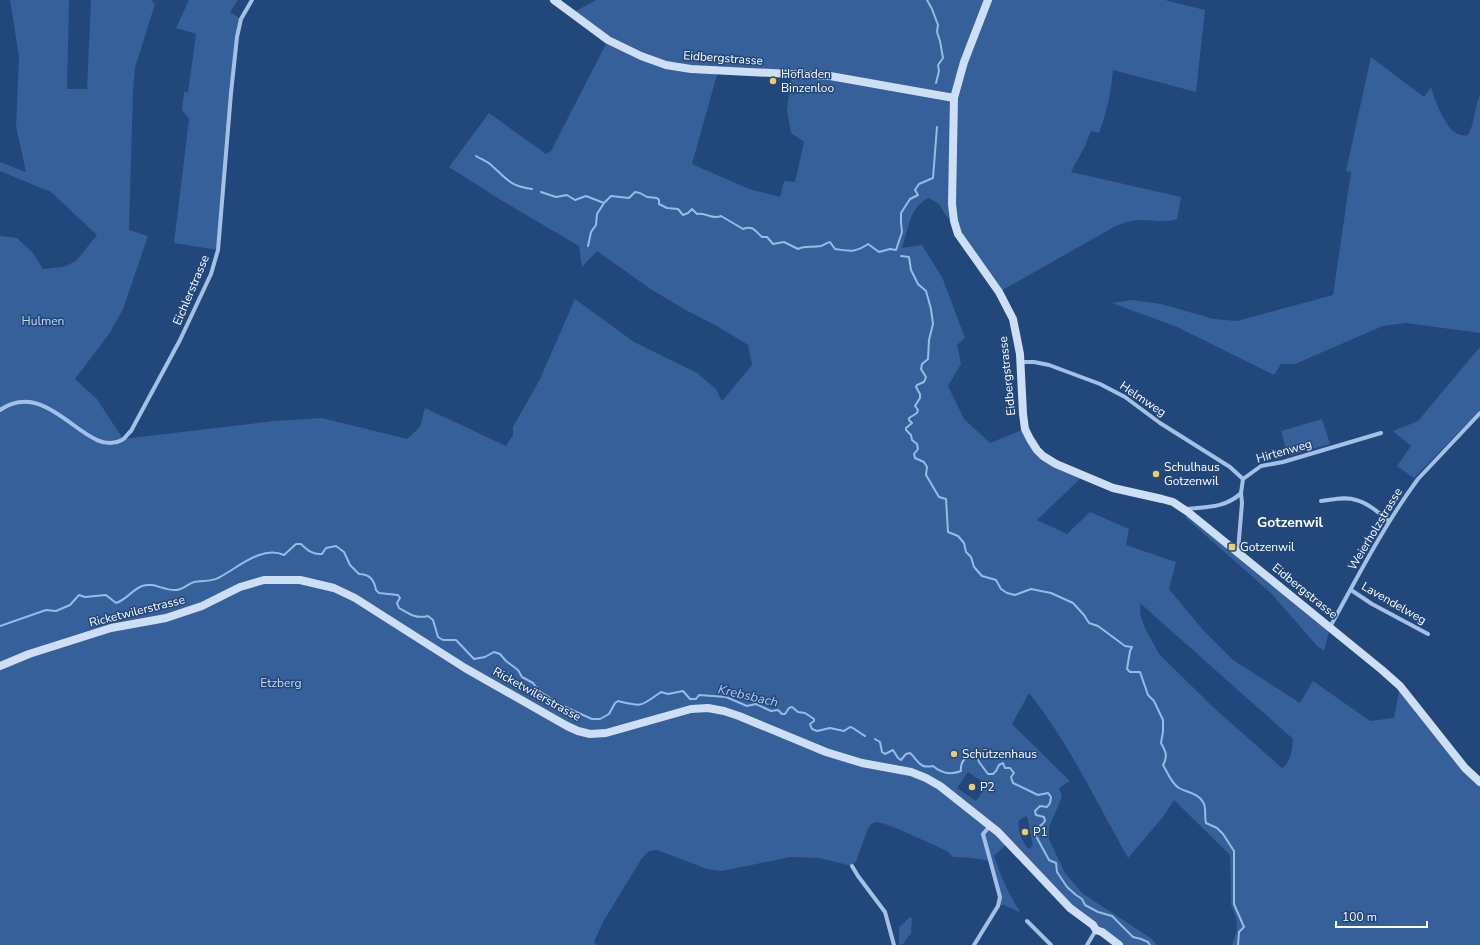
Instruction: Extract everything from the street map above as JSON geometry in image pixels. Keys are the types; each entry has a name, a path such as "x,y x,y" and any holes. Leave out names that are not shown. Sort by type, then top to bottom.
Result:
{"street":[{"name":"Eichlerstrasse","path":"0,410 7,406 24,402 42,405 59,414 85,434 98,440 111,443 123,440 131,431 180,340 211,274 216,256 237,37 241,19 252,0"},
{"name":"Eidbergstrasse","path":"554,0 608,40 641,56 666,65 698,70 830,76 954,98 952,204 954,221 958,234 964,244 999,292 1013,319 1020,354 1025,428 1037,450 1043,456 1056,464 1112,488 1162,498 1173,502 1184,509 1330,627 1400,686 1465,768 1480,782"},
{"path":"954,98 964,62 988,0"},
{"name":"Helmweg","path":"1020,362 1034,362 1049,365 1100,384 1125,398 1160,423 1230,467 1243,479"},
{"name":"Weierholzstrasse","path":"1330,627 1389,521 1418,479 1480,413"},
{"name":"Hirtenweg","path":"1243,479 1261,466 1283,462 1381,433"},
{"path":"1237,552 1243,479"},
{"path":"1184,509 1214,507 1235,499 1241,493"},
{"path":"1321,501 1344,498 1356,500 1367,504 1389,521"},
{"name":"Ricketwilerstrasse","path":"0,666 29,654 111,628 166,618 202,606 240,587 264,580 300,580 334,588 355,598 465,668 578,732 590,734 606,733 691,709 708,708 724,711 845,759 898,768 926,778 940,786 990,825 1009,842 1070,908 1093,925 1096,930 1102,932 1119,945"},
{"name":"Lavendelweg","path":"1351,590 1372,604 1428,634"},
{"path":"974,945 998,906 1000,897 983,834 990,825"},
{"path":"852,866 884,912 894,945"},
{"path":"1027,921 1051,945"},
{"path":"1087,945 1096,930"}],"green space":[{"path":"10,0 69,0 67,89 87,89 91,0 151,0 155,4 135,68 133,91 129,230 148,236 123,309 109,334 75,379 97,399 123,439 274,421 322,418 407,439 420,427 425,408 506,446 513,435 513,427 540,379 575,299 634,342 697,373 716,389 722,401 752,365 748,345 652,290 597,251 582,267 579,246 504,202 449,167 489,113 546,154 551,151 608,40 572,13 596,0 1165,0 1205,10 1196,92 1113,70 1108,102 1099,133 1091,131 1071,172 1181,197 1177,219 1164,221 1134,221 1114,227 999,292 954,221 947,217 939,204 929,198 918,207 914,213 908,226 902,248 922,245 942,277 965,338 957,345 961,364 948,386 964,419 990,443 1025,429 1037,450 1083,476 1037,520 1067,534 1090,512 1129,529 1126,545 1176,562 1169,589 1204,631 1233,660 1300,703 1313,681 1370,721 1394,718 1400,686 1480,782 1480,945 1232,945 1237,930 1236,918 1231,904 1230,855 1174,800 1163,817 1128,858 1070,753 1029,693 1012,724 1070,781 1059,788 1062,797 1049,827 1049,839 1065,873 1082,893 1152,939 1157,945 1119,945 1070,908 1009,842 994,856 1005,885 1020,911 1019,912 1004,905 998,906 1000,897 991,861 953,857 947,851 896,828 876,822 871,824 868,829 856,861 852,866 819,858 791,857 721,871 707,869 657,850 649,851 642,858 603,922 594,942 596,945 0,945 0,236 17,238 33,253 43,269 63,267 76,261 97,235 51,192 0,171 0,162 26,172 16,126 19,57","holes":["718,71 792,73 787,110 791,133 804,142 795,182 784,181 780,197 749,189 692,164","1140,603 1293,739 1290,756 1285,766 1282,768 1212,706 1159,654 1144,626 1140,613","968,772 987,785 976,801 957,788","1027,816 1033,846 1028,849 1020,835 1019,820"]},
{"path":"189,0 238,0 230,12 241,19 237,37 218,250 174,243 189,119 182,110 184,92 188,92 196,34 176,28"},
{"path":"1371,57 1424,97 1431,87 1437,105 1444,119 1456,133 1468,135 1472,126 1480,95 1480,333 1406,323 1383,326 1295,364 1281,364 1274,375 1177,327 1112,303 1132,300 1161,304 1214,319 1237,321 1333,295 1351,172 1346,171"},
{"path":"1480,347 1480,410 1414,478 1397,466 1411,446 1393,431 1418,421"},
{"path":"1322,419 1330,444 1288,456 1281,431"},
{"path":"1188,512 1330,627 1324,651 1317,646 1271,593 1186,518"},
{"path":"910,917 912,918 911,933 903,944 899,945 899,927"}],"waterway":[{"path":"927,0 938,25 937,32 943,58 938,65 939,71 936,83"},
{"path":"541,192 556,197 567,195 575,200 586,196 604,203 611,196 629,198 635,192 647,197 657,198 659,200 659,204 667,208 678,209 683,215 692,209 697,214 704,214 714,217 721,216 743,229 754,229 762,237 767,237 773,244 784,242 798,249 804,247 821,246 830,242 835,249 852,251 868,244 879,252 890,249 896,250 902,232 901,213 910,199 918,195 915,190 919,184 933,178 937,127"},
{"path":"476,156 490,164 508,181 518,186 532,189"},
{"path":"588,246 591,232 596,225 597,214 604,203"},
{"path":"901,256 909,257 911,270 918,284 926,291 933,324 929,340 928,359 922,364 921,369 926,377 924,382 916,387 920,394 920,398 915,406 918,410 917,413 909,418 912,423 906,428 906,430 911,435 912,440 917,444 918,449 914,454 915,458 924,462 927,467 926,475 939,497 946,499 948,532 958,536 964,543 966,552 971,557 974,567 982,576 996,580 1001,589 1007,593 1015,595 1031,589 1051,593 1073,603 1089,623 1098,626 1125,646 1132,647 1127,669 1130,672 1140,672 1148,695 1154,701 1163,720 1161,743 1166,756 1163,765 1176,786 1201,799 1205,807 1206,823 1217,828 1223,834 1234,851 1234,904 1244,927 1239,932 1238,945"},
{"name":"Krebsbach","path":"0,626 46,610 56,611 70,605 79,595 85,597 106,595 116,603 123,600 142,586 150,585 170,590 177,590 194,582 215,579 258,555 267,553 284,555 296,544 301,544 310,552 316,554 322,554 326,548 336,546 344,552 350,565 359,574 363,574 371,578 376,590 379,593 398,595 400,598 397,603 399,608 420,617 428,616 433,620 438,637 443,640 456,640 474,659 485,657 494,652 500,654 506,661 518,670 522,677 533,683 539,691 563,706 592,719 600,719 609,714 615,703 618,701 637,705 649,701 661,692 668,694 683,691 690,699 696,699 699,695 726,697 747,706 756,704 771,711 778,710 782,714 785,714 789,708 792,707 798,712 805,713 814,719 814,721 810,724 812,729 817,731 830,728 844,731 850,727 854,728 865,736"},
{"name":"Krebsbach","path":"875,739 880,742 882,752 885,754 893,750 901,760 906,754 910,753 920,764 928,767 933,766 946,773 961,771 961,765 973,754 977,756 979,762 988,774 993,774 999,765 1003,763 1005,768 1010,768 1014,773 1011,777 1013,783 1038,795 1048,793 1051,797 1050,803 1047,807 1040,806 1035,811 1036,815 1044,817 1045,821 1037,829 1036,836 1049,860 1056,863 1057,872 1067,887 1082,899 1085,905 1098,912 1112,916 1133,937 1148,942 1150,945"}],"place":[{"name":"Hofladen Binzenloo","path":"773,81"},
{"name":"Schulhaus Gotzenwil","path":"1156,474"},
{"name":"Gotzenwil","path":"1232,547"},
{"name":"Schützenhaus","path":"954,754"},
{"name":"P2","path":"972,787"},
{"name":"P1","path":"1025,832"}],"district":[{"name":"Gotzenwil","path":"1290,522"}],"park label":[{"name":"Hulmen","path":"43,321"},
{"name":"Etzberg","path":"281,683"}]}
